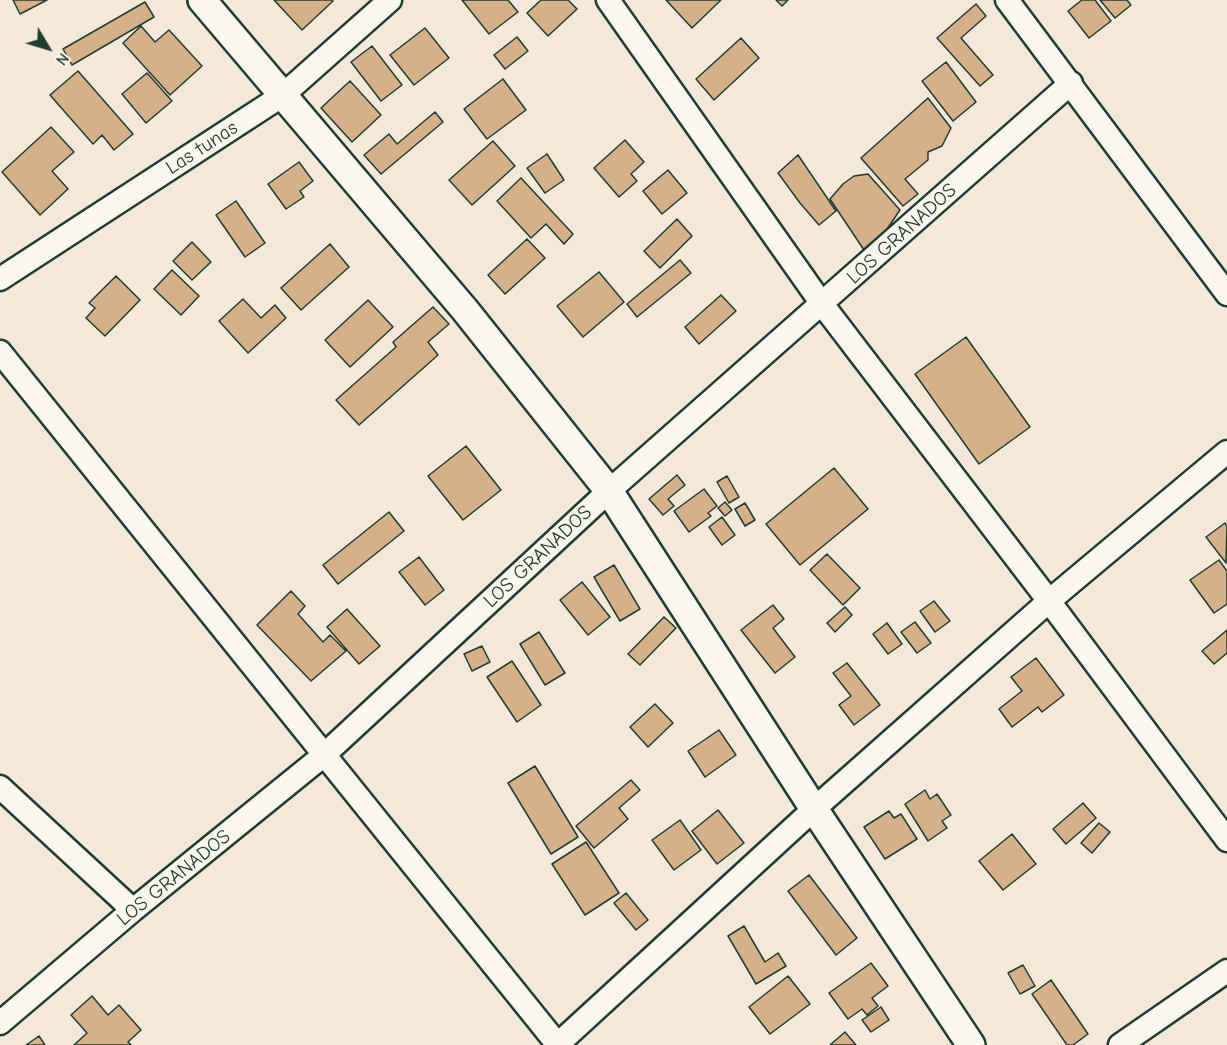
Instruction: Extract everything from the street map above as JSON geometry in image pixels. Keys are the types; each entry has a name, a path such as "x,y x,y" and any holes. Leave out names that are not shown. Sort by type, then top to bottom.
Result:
{"street":[{"path":"202,0 465,310 609,491 814,809 971,1045"},
{"name":"Las tunas","path":"0,279 283,95 390,0"},
{"path":"608,0 822,304 1227,840"},
{"path":"1007,0 1227,294"},
{"name":"LOS GRANADOS","path":"0,1023 133,910 324,755 609,491 1071,83"},
{"path":"0,352 558,1045 814,809 1048,601 1227,452"},
{"path":"0,787 133,910"},
{"path":"1120,1045 1227,971"}],"building":[{"path":"13,0 47,0 20,14"},
{"path":"274,0 332,0 333,1 302,30"},
{"path":"462,0 508,0 518,12 489,34"},
{"path":"541,0 568,0 577,9 548,36 527,13"},
{"path":"666,0 721,0 692,28"},
{"path":"776,0 788,0 782,6"},
{"path":"1082,0 1095,0 1111,21 1089,38 1068,11"},
{"path":"1100,0 1127,0 1131,5 1115,18"},
{"path":"145,2 154,17 72,65 63,49"},
{"path":"976,4 986,16 961,38 993,75 980,86 937,38"},
{"path":"141,26 155,42 169,30 202,66 170,95 123,43"},
{"path":"425,28 449,58 414,85 390,55"},
{"path":"517,37 528,51 505,69 494,55"},
{"path":"741,38 759,58 714,100 696,79"},
{"path":"372,46 402,85 381,101 351,62"},
{"path":"946,62 976,102 953,121 922,81"},
{"path":"78,71 133,134 114,150 102,135 93,144 50,95"},
{"path":"147,73 172,101 146,123 122,94"},
{"path":"503,79 526,110 487,139 464,109"},
{"path":"350,81 381,115 352,142 321,108"},
{"path":"928,98 951,128 942,146 928,152 928,160 905,179 918,194 903,206 861,158"},
{"path":"435,112 443,122 381,174 364,155 389,134 397,144"},
{"path":"51,127 74,152 52,171 68,189 40,215 2,172"},
{"path":"625,140 644,162 631,174 637,181 619,197 594,168"},
{"path":"493,141 515,166 472,205 449,180"},
{"path":"547,154 564,180 545,193 527,168"},
{"path":"798,155 836,211 819,225 778,173"},
{"path":"299,162 313,181 300,191 304,197 286,209 268,184"},
{"path":"668,170 687,193 662,214 643,191"},
{"path":"868,174 900,210 883,235 864,250 830,199 843,184 854,176"},
{"path":"521,178 573,234 564,244 546,224 531,238 497,201"},
{"path":"236,201 265,243 245,257 216,215"},
{"path":"677,219 692,236 660,268 644,251"},
{"path":"527,239 545,258 505,294 488,275"},
{"path":"192,242 211,262 192,280 173,261"},
{"path":"330,244 349,267 301,310 281,288"},
{"path":"680,260 691,273 637,317 627,304"},
{"path":"172,270 199,296 181,315 154,289"},
{"path":"599,272 624,302 583,337 557,306"},
{"path":"116,276 140,300 105,336 86,318 95,308 89,303"},
{"path":"721,295 736,311 699,344 685,327"},
{"path":"243,299 261,318 275,305 286,318 248,353 219,321"},
{"path":"368,300 393,327 350,367 325,340"},
{"path":"433,307 449,324 428,342 438,355 359,425 336,400 396,347 393,342"},
{"path":"966,337 1030,427 979,464 915,374"},
{"path":"466,446 501,490 463,520 428,476"},
{"path":"834,468 868,509 800,565 766,524"},
{"path":"677,475 685,485 668,499 674,506 663,515 649,499"},
{"path":"727,476 739,497 729,503 717,482"},
{"path":"704,489 717,506 708,513 711,516 689,532 674,511"},
{"path":"725,502 732,510 725,516 718,508"},
{"path":"745,503 755,520 745,526 735,509"},
{"path":"389,512 404,531 338,584 323,565"},
{"path":"722,517 735,535 722,545 709,527"},
{"path":"1225,523 1227,526 1226,563 1206,537"},
{"path":"827,554 860,588 843,605 810,570"},
{"path":"419,557 444,590 425,605 399,572"},
{"path":"1219,560 1227,571 1227,604 1214,613 1190,580"},
{"path":"614,565 640,609 620,621 594,577"},
{"path":"582,582 610,617 588,635 560,600"},
{"path":"291,591 305,606 298,614 323,642 330,635 346,651 311,681 257,625"},
{"path":"934,601 950,621 935,632 920,611"},
{"path":"773,605 784,619 773,628 795,657 775,673 741,630"},
{"path":"845,607 852,615 835,632 827,623"},
{"path":"347,609 380,646 359,664 327,627"},
{"path":"664,617 676,628 640,665 628,654"},
{"path":"915,622 931,643 917,653 901,632"},
{"path":"887,623 902,644 888,654 873,634"},
{"path":"1227,630 1227,653 1214,664 1202,651"},
{"path":"539,632 565,673 545,685 520,644"},
{"path":"482,646 490,662 472,671 464,654"},
{"path":"1036,658 1064,695 1042,712 1038,707 1012,727 999,709 1022,691 1011,677"},
{"path":"512,661 541,705 517,722 487,677"},
{"path":"847,663 880,705 854,725 839,705 851,696 833,673"},
{"path":"655,704 673,723 648,747 630,727"},
{"path":"719,730 736,755 705,777 688,751"},
{"path":"535,766 578,837 551,854 508,783"},
{"path":"631,780 640,790 619,808 628,819 594,848 576,826"},
{"path":"925,790 930,799 937,794 951,815 942,821 947,828 928,841 905,804"},
{"path":"1083,803 1096,818 1066,844 1053,829"},
{"path":"718,810 744,843 717,864 692,831"},
{"path":"889,811 894,818 901,814 917,839 885,859 864,827"},
{"path":"680,820 701,850 674,870 652,840"},
{"path":"1099,823 1110,832 1092,853 1081,843"},
{"path":"1012,834 1036,864 1003,890 979,861"},
{"path":"586,842 619,893 585,915 552,864"},
{"path":"809,875 857,938 836,955 788,891"},
{"path":"626,893 648,920 636,930 614,903"},
{"path":"744,926 765,962 778,953 786,966 756,984 728,936"},
{"path":"871,963 888,986 872,998 878,1006 867,1015 862,1009 848,1019 829,993"},
{"path":"1023,965 1035,986 1020,994 1008,973"},
{"path":"788,976 810,1004 770,1034 749,1007"},
{"path":"1051,980 1088,1034 1073,1045 1067,1045 1032,994"},
{"path":"92,996 108,1015 119,1005 141,1030 128,1042 131,1045 74,1045 87,1033 71,1015"},
{"path":"881,1007 889,1020 871,1032 862,1020"},
{"path":"845,1032 856,1045 830,1045"},
{"path":"39,1036 45,1045 26,1045"}]}
